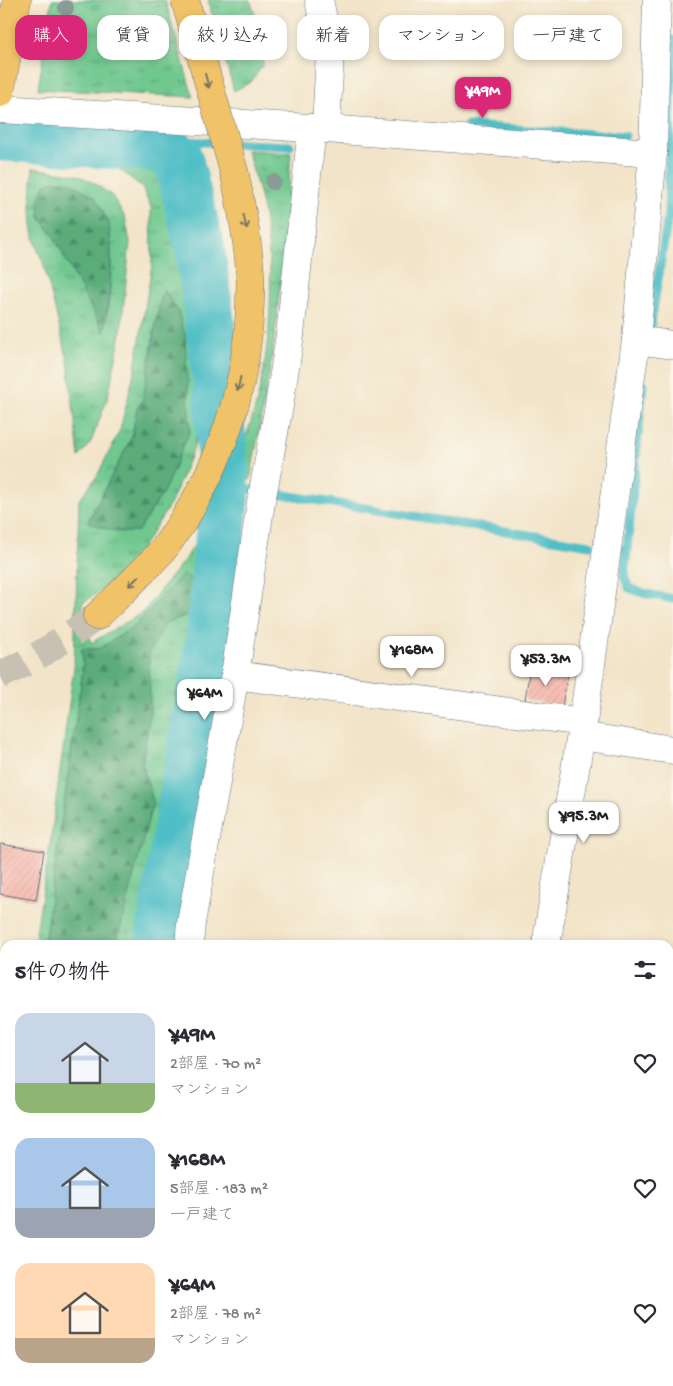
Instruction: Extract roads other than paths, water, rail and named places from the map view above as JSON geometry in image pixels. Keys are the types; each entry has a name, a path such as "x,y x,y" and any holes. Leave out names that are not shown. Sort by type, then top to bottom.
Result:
{"highway":[{"path":"0,93 17,0"},
{"path":"97,616 135,580 167,545 194,503 213,467 228,428 247,348 250,274 247,233 235,175 185,0"}],"street":[{"path":"190,940 235,675 262,491 279,406 330,52 319,0"},
{"path":"547,940 582,729 651,342 652,153 658,0"},
{"path":"0,109 319,129 652,153"},
{"path":"235,675 582,729 673,750"}],"waterway":[{"path":"667,139 670,139 673,40"},
{"path":"467,126 625,136"},
{"path":"0,136 168,148 178,159 200,248 218,383 224,495 210,641 160,940"},
{"path":"670,139 668,216 672,216"},
{"path":"168,148 182,141 290,146"},
{"path":"650,329 668,216"},
{"path":"627,550 643,384"},
{"path":"224,485 590,545"},
{"path":"623,549 627,550 624,575 629,588 673,599"}],"tunnel":[{"path":"0,675 38,656 97,616"}]}
